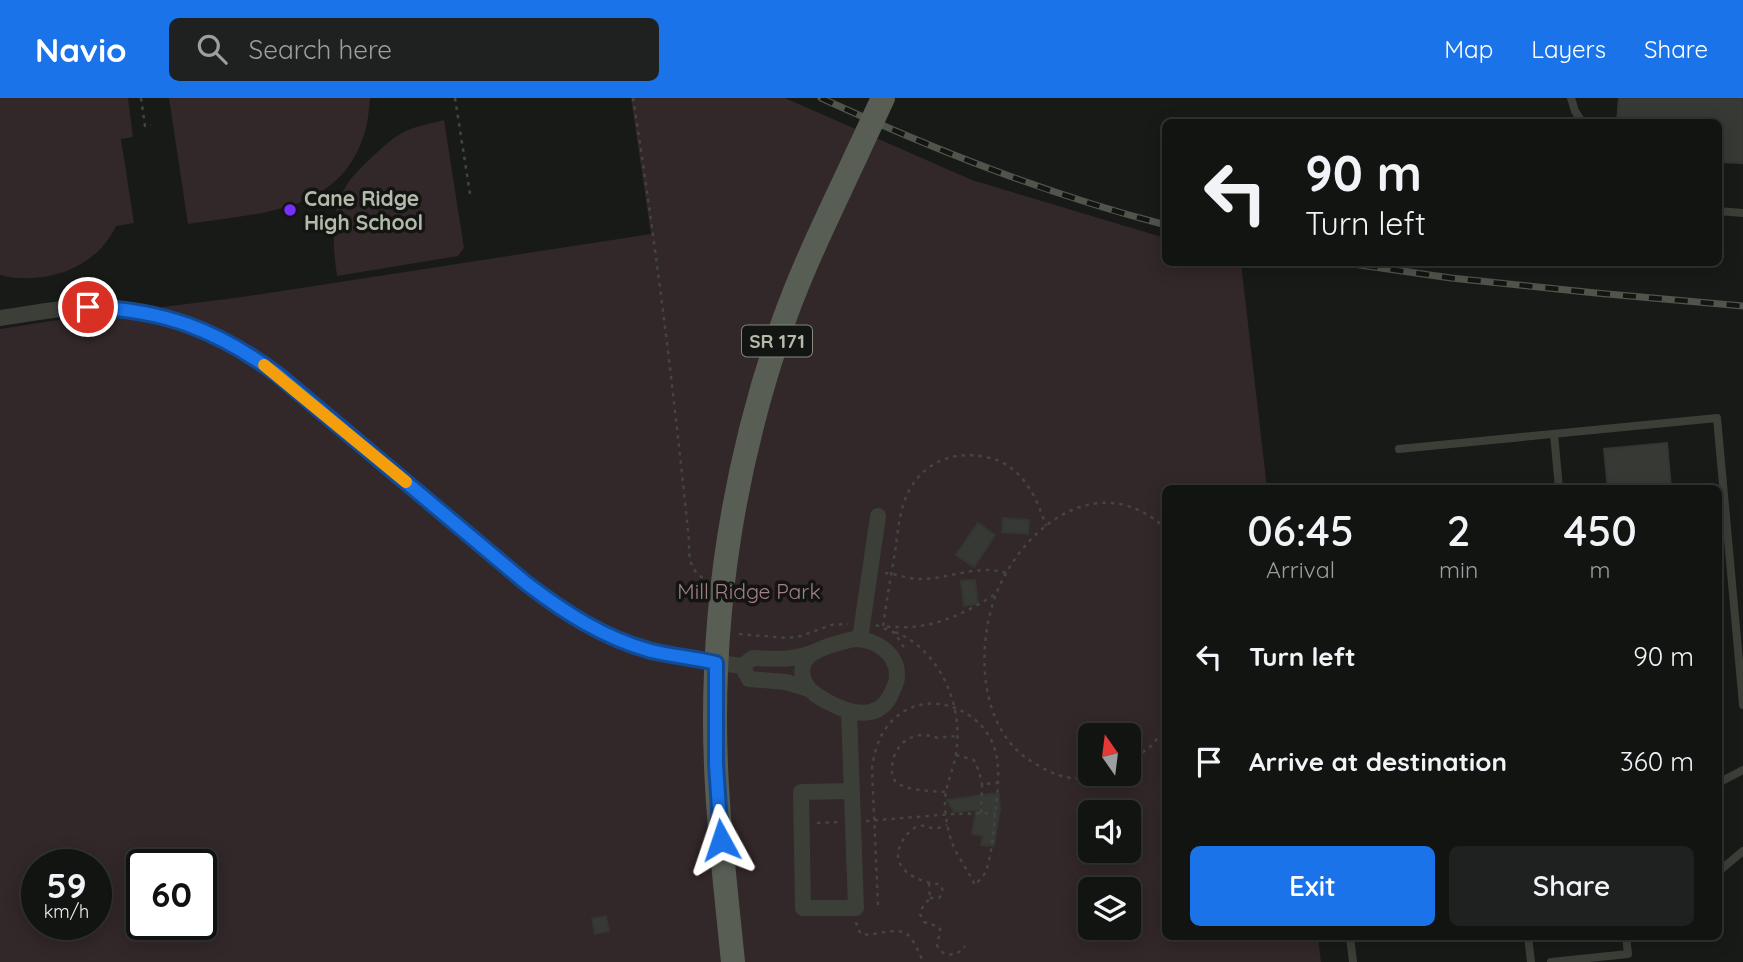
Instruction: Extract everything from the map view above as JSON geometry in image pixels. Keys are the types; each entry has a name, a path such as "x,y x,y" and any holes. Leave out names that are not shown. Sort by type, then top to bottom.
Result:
{"main road":[{"name":"SR 171","path":"733,962 717,799 715,720 716,663 726,554 738,491 770,363 799,282 883,98"}],"street":[{"path":"0,318 71,308 120,309 162,316 228,342 277,374 526,583 597,631 633,645 675,656 742,666 753,657 785,660 799,658 814,652 843,641 871,641 886,650 896,667 897,679 890,699 872,712 861,713 840,708 815,694 803,679 802,669 814,652"},
{"path":"860,639 878,516"},
{"path":"742,666 749,679 786,682 809,689"},
{"path":"849,711 852,791 856,908 803,908 801,792 852,791"}],"lane":[{"path":"1572,98 1580,119"},
{"path":"1722,211 1743,213"},
{"path":"1399,449 1717,418 1743,705"},
{"path":"1554,434 1559,485"},
{"path":"1722,781 1743,770"},
{"path":"1722,869 1743,851"},
{"path":"1350,940 1353,962"},
{"path":"1528,940 1531,962"},
{"path":"1551,962 1628,954 1626,940"}],"path":[{"path":"141,98 145,126 151,125"},
{"path":"455,98 470,194"},
{"path":"633,98 666,325 690,560 699,575 722,590"},
{"path":"996,594 942,621 909,627 883,626 900,517 908,493 924,470 947,458 972,455 997,460 1011,467 1029,487 1046,526"},
{"path":"1078,779 1047,771 1026,759 1012,745 992,712 986,690 985,647 996,594 1006,573 1024,548 1046,526 1074,508 1107,503 1149,514 1162,525"},
{"path":"870,571 916,579 984,570 1006,573"},
{"path":"878,905 872,769 873,756 892,720 917,706 943,704 955,708 971,715 976,720 990,738 997,757 995,825 986,873 975,885 956,850 947,825 946,792 956,755 957,737 955,708 947,683 919,647 892,631"},
{"path":"1141,754 1162,733"},
{"path":"946,792 906,787 898,783 892,774 893,761 898,748 913,737 957,737"},
{"path":"956,755 974,760 979,771 982,784 981,813"},
{"path":"982,784 997,783"},
{"path":"812,823 995,813"},
{"path":"930,898 939,898 942,895 939,884 914,878 907,872 899,859 899,848 906,835 915,828 947,825"},
{"path":"929,883 930,898 920,914 924,922 940,928 937,945 939,950 951,955 962,951 965,946"},
{"path":"856,908 856,923 861,934 875,935 894,931 910,936 924,962"}],"green space":[{"path":"0,98 128,98 133,137 121,139 134,223 116,226 96,253 67,271 34,278 0,275"},
{"path":"169,98 370,98 364,135 352,161 336,181 316,195 267,212 188,224"},
{"name":"Mill Ridge Park","path":"631,98 785,98 972,180 1162,237 1162,266 1241,266 1267,485 1162,485 1162,940 1318,940 1321,962 0,962 0,329 242,297 651,234"},
{"path":"444,120 464,248 458,256 337,276 334,243 336,210 344,190 356,172 398,135"}],"building":[{"path":"1619,98 1743,98 1743,163 1722,162 1722,119 1617,119"},
{"path":"1667,443 1671,485 1608,485 1604,449"},
{"path":"1003,518 1029,520 1028,534 1002,532"},
{"path":"978,523 995,535 974,567 956,555"},
{"path":"975,580 978,604 964,606 961,581"},
{"path":"999,794 1000,810 994,846 981,845 983,836 972,834 976,810 954,812 947,800"},
{"path":"606,916 609,931 595,934 592,919"}],"railway":[{"path":"821,98 990,169 1077,199 1162,224"},
{"path":"1367,266 1451,278 1743,306"}],"slow traffic":[{"path":"264,365 406,482"}],"place":[{"name":"Cane Ridge High School","path":"290,210"}],"route":[{"path":"88,307 162,316 213,334 243,350 277,374 526,583 560,608 597,631 633,645 716,663 716,764 721,840"}]}
